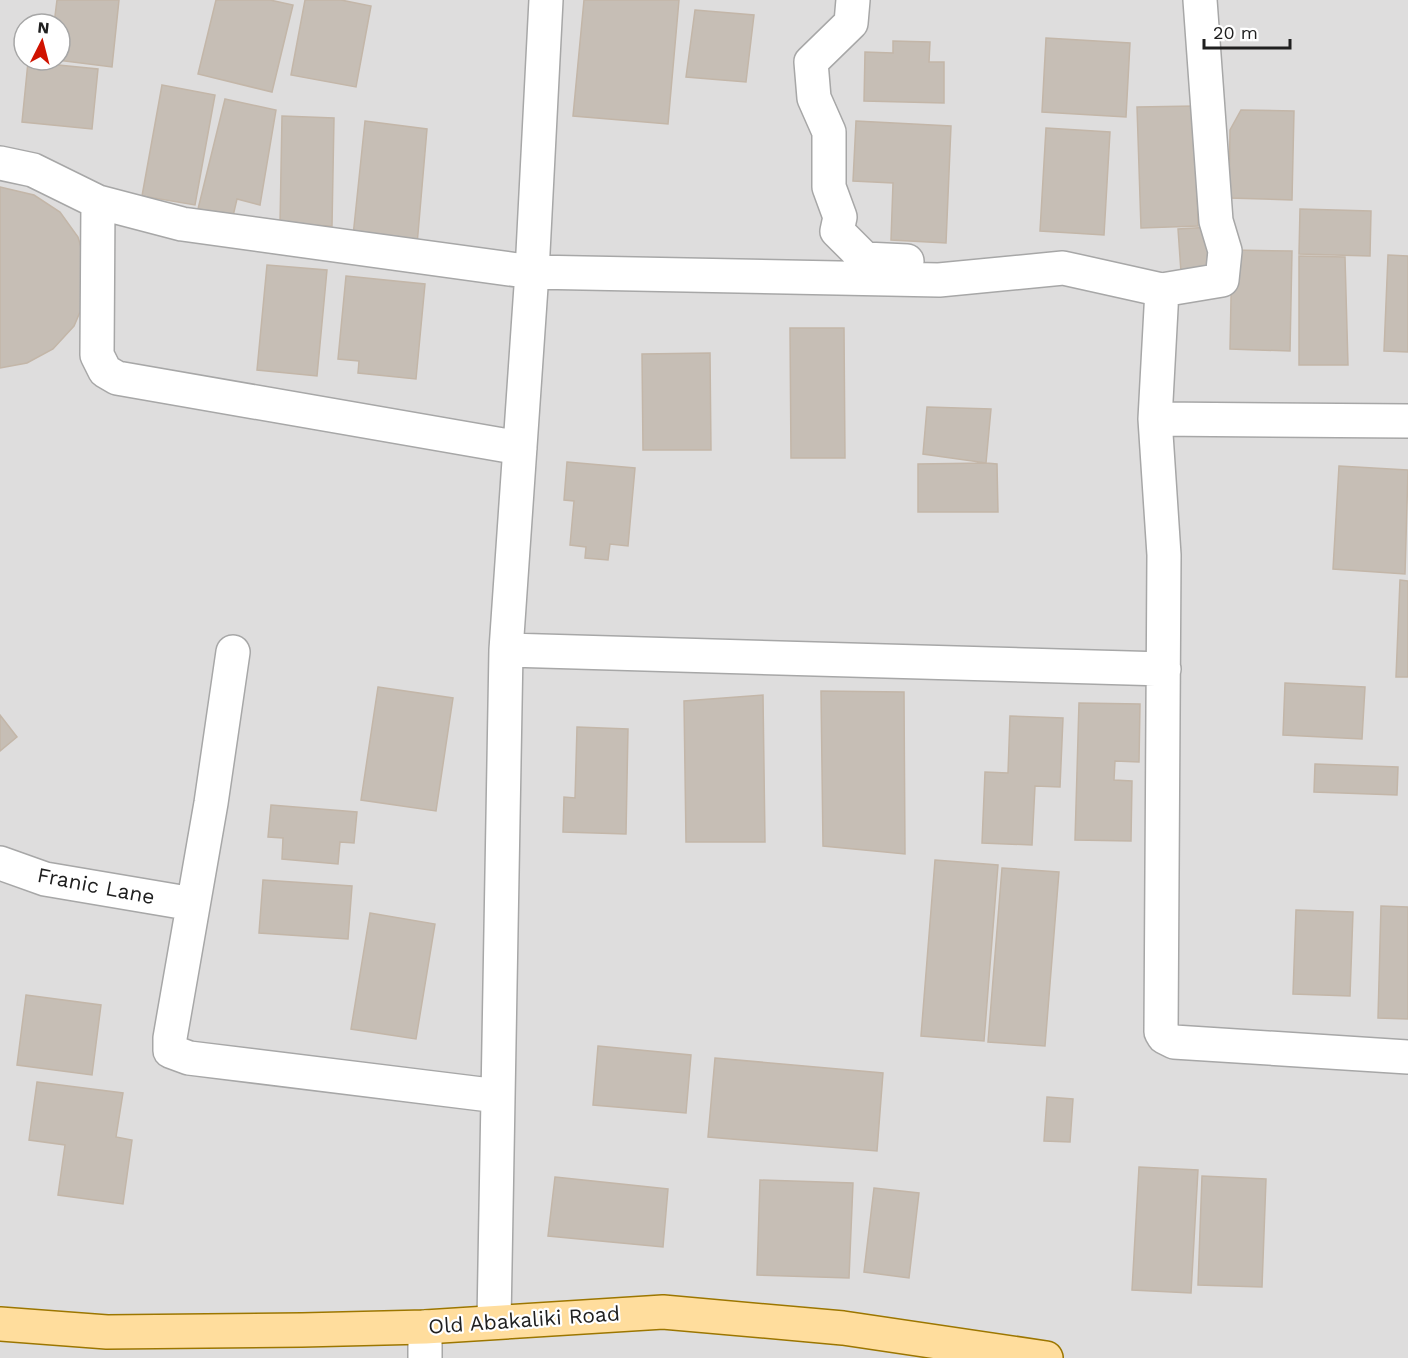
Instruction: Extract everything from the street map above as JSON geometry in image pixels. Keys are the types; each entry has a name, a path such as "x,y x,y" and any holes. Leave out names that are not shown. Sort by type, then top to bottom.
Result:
{"main road":[{"name":"Old Abakaliki Road","path":"0,1324 107,1332 425,1342 494,1321 663,1312 843,1328 1046,1358"}],"street":[{"path":"494,1321 506,650 532,272 546,0"},
{"path":"853,0 850,23 811,62 814,98 828,132 829,187 840,217 837,231 865,259 950,264 952,279"},
{"path":"0,163 33,170 98,202 182,224 532,272 952,279 1063,268 1162,291 1222,280 1225,251 1216,221 1200,0"},
{"path":"98,202 97,355 105,371 117,378 520,448"},
{"path":"1162,291 1155,419 1164,555 1160,1021 1164,1037 1174,1042 1408,1057"},
{"path":"1155,419 1408,421"},
{"path":"506,650 1164,669"},
{"path":"233,652 194,904 170,1038 170,1051 189,1058 498,1096"},
{"name":"Franic Lane","path":"0,863 45,879 194,904"}],"shaded area":[{"path":"0,0 1408,0 1408,1358 0,1358"}],"building":[{"path":"57,0 119,0 112,67 72,62 72,12 56,12"},
{"path":"216,0 270,0 293,5 272,92 198,74"},
{"path":"305,0 341,0 371,6 356,87 291,75"},
{"path":"584,0 679,0 668,124 573,116"},
{"path":"695,10 754,15 746,82 686,77"},
{"path":"1046,38 1130,43 1126,117 1042,112"},
{"path":"893,41 930,42 929,62 944,62 944,103 864,101 865,52 893,53"},
{"path":"72,66 98,69 92,129 22,122 27,72 72,72"},
{"path":"162,85 215,95 195,205 142,196"},
{"path":"225,99 276,110 260,205 237,199 233,216 198,209"},
{"path":"1195,106 1198,226 1141,228 1137,107"},
{"path":"1241,110 1294,111 1292,200 1229,198 1230,130"},
{"path":"282,116 334,118 332,226 280,224"},
{"path":"365,121 427,129 417,245 353,236"},
{"path":"856,121 951,126 946,243 891,240 893,183 853,181"},
{"path":"1046,128 1110,132 1104,235 1040,231"},
{"path":"0,187 34,195 60,212 78,237 87,267 86,298 74,326 53,349 27,363 0,368"},
{"path":"1300,209 1371,211 1370,256 1299,254"},
{"path":"1211,227 1214,271 1181,272 1178,229"},
{"path":"1232,250 1292,251 1290,351 1230,349"},
{"path":"1388,255 1408,256 1408,352 1384,351"},
{"path":"1299,256 1345,257 1348,365 1299,365"},
{"path":"267,265 327,270 317,376 257,370"},
{"path":"346,276 425,284 416,379 358,373 359,361 338,359"},
{"path":"790,328 844,328 845,458 791,458"},
{"path":"710,353 711,450 643,450 642,354"},
{"path":"927,407 991,409 986,463 923,454"},
{"path":"567,462 635,468 628,546 610,544 608,560 585,558 586,547 570,545 574,501 564,500"},
{"path":"918,464 997,464 998,512 918,512"},
{"path":"1339,466 1408,470 1405,574 1333,569"},
{"path":"1400,580 1408,581 1408,677 1396,677"},
{"path":"1285,683 1365,687 1362,739 1283,735"},
{"path":"378,687 453,698 436,811 361,800"},
{"path":"821,691 904,692 905,854 823,846"},
{"path":"763,695 765,842 686,842 684,701"},
{"path":"1079,703 1140,704 1139,762 1115,761 1114,780 1132,781 1131,841 1075,840"},
{"path":"0,715 17,737 0,751"},
{"path":"1010,716 1063,718 1060,787 1035,786 1032,845 982,843 985,772 1008,773"},
{"path":"577,727 628,729 626,834 563,832 564,797 575,798"},
{"path":"1315,764 1398,767 1397,795 1314,792"},
{"path":"271,805 357,812 354,843 340,842 338,864 282,859 283,838 268,837"},
{"path":"935,860 998,865 984,1041 921,1036"},
{"path":"1002,868 1059,872 1045,1046 988,1042"},
{"path":"263,880 352,886 348,939 259,933"},
{"path":"1381,906 1408,907 1408,1019 1378,1018"},
{"path":"1296,910 1353,912 1350,996 1293,994"},
{"path":"370,913 435,924 416,1039 351,1029"},
{"path":"26,995 101,1005 92,1075 17,1065"},
{"path":"598,1046 691,1055 686,1113 593,1105"},
{"path":"715,1058 883,1073 877,1151 708,1137"},
{"path":"37,1082 123,1093 116,1137 132,1140 123,1204 58,1195 65,1145 29,1140"},
{"path":"1047,1097 1073,1099 1070,1142 1044,1141"},
{"path":"1139,1167 1198,1170 1191,1293 1132,1290"},
{"path":"1202,1176 1266,1179 1262,1287 1198,1285"},
{"path":"555,1177 668,1189 663,1247 548,1236"},
{"path":"760,1180 853,1183 849,1278 757,1275"},
{"path":"874,1188 919,1193 909,1278 864,1272"}]}
